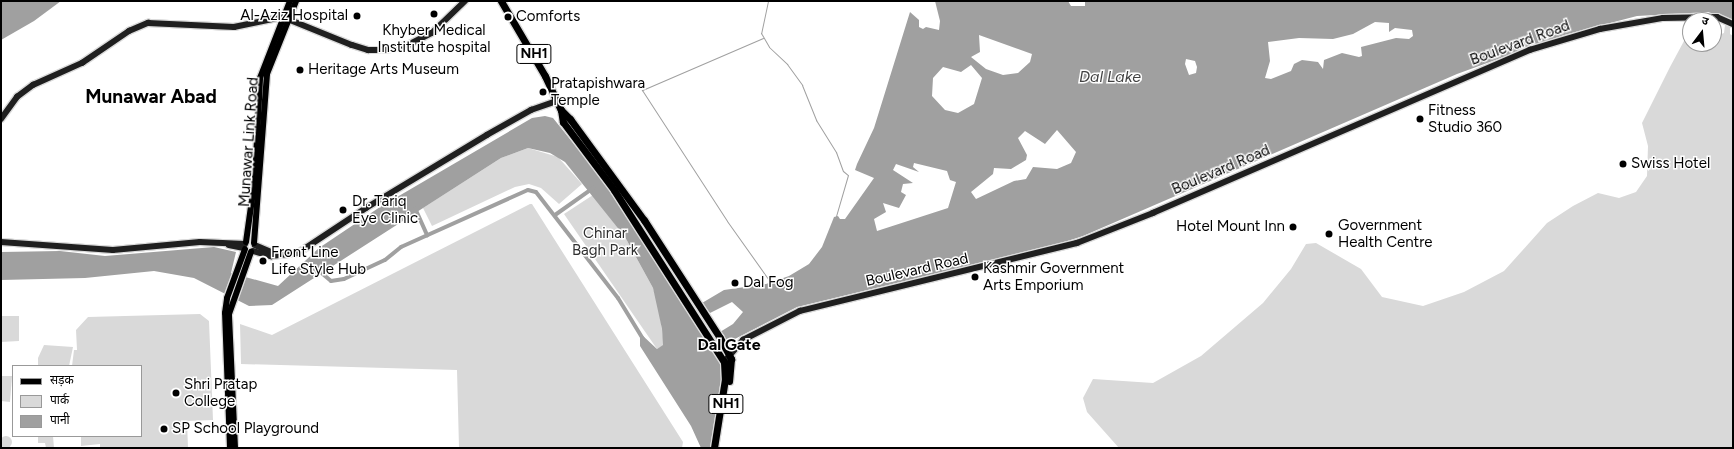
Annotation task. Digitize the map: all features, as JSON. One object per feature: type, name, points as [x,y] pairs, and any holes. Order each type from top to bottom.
[{"type":"highway","name":"NH1","points":[[501,1],[530,47],[561,110],[563,122],[614,190],[720,353],[724,362],[725,379],[714,448]]},
{"type":"highway","name":"NH1","points":[[561,110],[570,119],[621,187],[728,350],[731,370],[718,448]]},
{"type":"highway","points":[[668,272],[675,268]]},
{"type":"main road","name":"Munawar Link Road","points":[[230,299],[242,270],[249,247],[265,83],[290,1]]},
{"type":"main road","name":"Munawar Link Road","points":[[286,18],[296,1]]},
{"type":"main road","points":[[1,119],[17,97],[33,84],[82,63],[141,25],[148,23],[234,27],[286,18],[352,45],[368,50],[386,50],[408,44],[432,34],[465,1]]},
{"type":"main road","name":"Boulevard Road","points":[[724,362],[728,350],[747,338],[800,311],[985,267],[1083,240],[1153,213],[1530,50],[1600,30],[1663,18],[1716,17],[1733,24]]},
{"type":"main road","points":[[1,242],[113,250],[192,242],[221,243],[249,247],[278,255],[298,253],[366,208],[488,135],[531,110],[557,101]]},
{"type":"main road","points":[[230,299],[225,313],[230,448]]},
{"type":"main road","points":[[230,299],[229,318],[235,448]]},
{"type":"green space","points":[[1725,25],[1730,26],[1730,34],[1733,36],[1733,448],[1119,448],[1087,412],[1083,398],[1093,379],[1153,383],[1201,356],[1263,303],[1291,269],[1306,244],[1316,243],[1361,269],[1382,297],[1423,306],[1464,292],[1504,271],[1547,223],[1573,206],[1598,193],[1619,198],[1636,192],[1647,176],[1648,146],[1642,123],[1682,45],[1682,52],[1722,52],[1722,34],[1724,33]]},
{"type":"green space","name":"Chinar Bagh Park","points":[[528,148],[558,157],[582,184],[559,204],[541,188],[529,184],[515,187],[432,226],[423,208],[501,158]]},
{"type":"green space","name":"Chinar Bagh Park","points":[[593,195],[625,237],[653,288],[659,307],[664,345],[657,349],[564,214]]},
{"type":"green space","points":[[532,204],[683,442],[682,448],[459,448],[457,370],[241,364],[240,324],[272,335]]},
{"type":"green space","name":"Shri Pratap College","points":[[200,314],[209,321],[213,420],[187,421],[188,448],[100,448],[100,444],[81,446],[81,437],[142,437],[142,365],[72,365],[74,350],[77,350],[76,330],[88,317]]},
{"type":"green space","points":[[1,316],[19,316],[19,341],[1,342]]},
{"type":"green space","points":[[44,345],[73,347],[69,365],[38,365],[38,358]]},
{"type":"green space","points":[[1,376],[12,376],[10,402],[1,401]]},
{"type":"green space","points":[[4,436],[8,436],[12,442],[8,448],[4,448],[0,444],[0,440]]},
{"type":"green space","points":[[38,437],[53,437],[54,448],[46,448],[45,443],[38,443]]},
{"type":"water","points":[[1,1],[61,1],[34,21],[1,40]]},
{"type":"water","name":"Dal Lake","points":[[935,1],[1068,1],[1071,6],[1085,6],[1085,1],[1733,1],[1733,20],[1722,16],[1722,12],[1682,12],[1682,13],[1637,16],[1564,35],[1457,74],[1083,236],[1058,244],[797,307],[727,343],[716,351],[723,368],[712,448],[701,448],[691,426],[640,346],[640,337],[642,335],[657,349],[663,345],[662,329],[653,288],[625,237],[565,162],[550,153],[528,148],[501,158],[272,305],[249,306],[194,278],[154,271],[85,278],[1,280],[1,252],[60,251],[105,256],[214,247],[236,252],[231,273],[278,286],[319,248],[380,207],[532,118],[545,116],[553,118],[610,189],[684,307],[712,344],[723,338],[720,332],[733,324],[743,312],[732,302],[710,313],[702,303],[724,290],[766,284],[789,276],[809,264],[822,247],[834,217],[838,216],[840,219],[845,219],[874,178],[855,170],[874,128],[910,12],[919,20],[919,27],[923,29],[926,27],[939,30],[940,21]],"holes":[[[1375,22],[1389,23],[1389,32],[1395,28],[1412,30],[1413,36],[1409,39],[1396,38],[1361,47],[1362,56],[1359,57],[1342,53],[1324,60],[1323,69],[1318,62],[1302,60],[1294,64],[1291,71],[1271,79],[1265,78],[1270,61],[1268,42],[1299,38],[1333,39],[1353,34]],[[979,35],[1032,54],[1030,62],[1018,73],[1003,75],[986,69],[971,57],[980,52]],[[1186,59],[1195,61],[1197,67],[1196,73],[1189,75],[1185,64]],[[971,65],[982,78],[974,104],[958,113],[945,110],[932,96],[933,78],[943,67],[961,72]],[[1057,130],[1076,152],[1071,163],[1057,169],[1033,167],[1026,179],[1014,181],[976,199],[971,192],[993,174],[994,168],[1011,169],[1026,160],[1027,155],[1018,138],[1025,131],[1045,144]],[[914,163],[947,171],[950,180],[956,182],[948,208],[877,231],[874,219],[886,212],[883,203],[899,208],[906,195],[901,192],[903,184],[913,183],[893,170],[896,164],[919,172],[913,167]]]},
{"type":"waterway","points":[[768,1],[761,33],[769,47],[787,64],[802,85],[816,120],[836,152],[843,171],[848,175],[836,216]]},
{"type":"waterway","points":[[763,38],[642,90],[727,221],[771,283]]},
{"type":"waterway","points":[[555,215],[593,188]]},
{"type":"waterway","points":[[318,270],[331,281],[344,279],[385,260],[401,247],[528,190],[536,192],[618,298],[643,339]]},
{"type":"waterway","points":[[415,208],[427,235]]},
{"type":"place","name":"Khyber Medical Institute hospital","points":[[434,14]]},
{"type":"place","name":"Al-Aziz Hospital","points":[[357,16]]},
{"type":"place","name":"Comforts","points":[[508,17]]},
{"type":"place","name":"Heritage Arts Museum","points":[[300,70]]},
{"type":"place","name":"Pratapishwara Temple","points":[[543,92]]},
{"type":"place","name":"Fitness Studio 360","points":[[1420,119]]},
{"type":"place","name":"Swiss Hotel","points":[[1623,164]]},
{"type":"place","name":"Dr. Tariq Eye Clinic","points":[[343,210]]},
{"type":"place","name":"Hotel Mount Inn","points":[[1293,227]]},
{"type":"place","name":"Government Health Centre","points":[[1329,234]]},
{"type":"place","name":"Front Line Life Style Hub","points":[[263,261]]},
{"type":"place","name":"Kashmir Government Arts Emporium","points":[[975,277]]},
{"type":"place","name":"Dal Fog","points":[[735,283]]},
{"type":"place","name":"Shri Pratap College","points":[[176,393]]},
{"type":"place","name":"SP School Playground","points":[[164,429]]},
{"type":"district","name":"Munawar Abad","points":[[151,97]]},
{"type":"district","name":"Dal Gate","points":[[729,345]]}]
